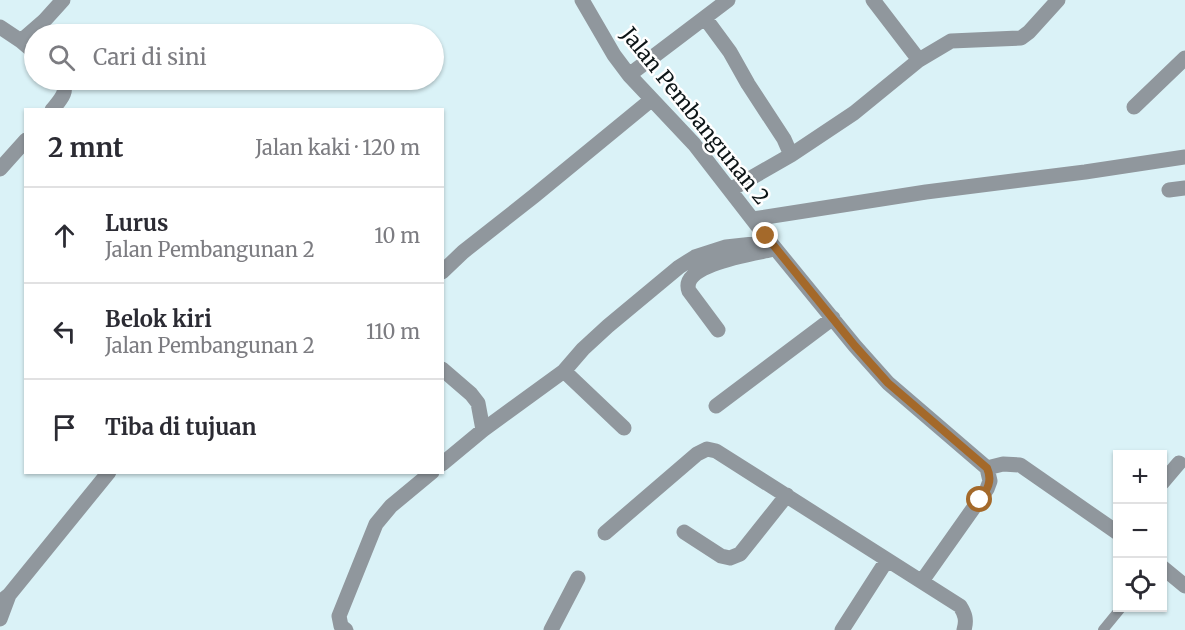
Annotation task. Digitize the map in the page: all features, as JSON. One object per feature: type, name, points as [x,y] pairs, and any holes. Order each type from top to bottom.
[{"type":"street","points":[[41,24],[63,0]]},
{"type":"street","name":"Jalan Pembangunan 2","points":[[582,0],[614,55],[629,75],[694,144],[770,242],[888,383],[987,468]]},
{"type":"street","points":[[629,75],[728,0]]},
{"type":"street","points":[[873,0],[919,60]]},
{"type":"street","points":[[730,190],[791,155],[855,112],[919,60],[951,41],[1021,38],[1058,0]]},
{"type":"street","points":[[705,18],[730,52],[784,139],[791,155]]},
{"type":"street","points":[[0,27],[24,44]]},
{"type":"street","points":[[1134,107],[1185,58]]},
{"type":"street","points":[[54,108],[66,90]]},
{"type":"street","points":[[62,98],[71,108]]},
{"type":"street","points":[[444,270],[463,252],[651,100]]},
{"type":"street","points":[[0,169],[24,142]]},
{"type":"street","points":[[753,219],[926,192],[1185,157]]},
{"type":"street","points":[[1169,190],[1185,188]]},
{"type":"street","points":[[718,330],[690,291],[687,285],[688,280],[699,270],[770,242]]},
{"type":"street","points":[[444,462],[483,428],[564,371],[608,326],[679,267],[695,257],[726,247],[770,242]]},
{"type":"street","points":[[716,406],[833,318]]},
{"type":"street","points":[[444,371],[478,403],[483,428]]},
{"type":"street","points":[[564,371],[624,428]]},
{"type":"street","points":[[605,533],[697,454],[707,449],[716,451],[960,606],[965,613],[964,630]]},
{"type":"street","points":[[1167,477],[1179,463]]},
{"type":"street","points":[[922,581],[987,489],[990,481],[987,468],[1003,464],[1020,465],[1113,530]]},
{"type":"street","points":[[0,619],[4,598],[107,474]]},
{"type":"street","points":[[346,630],[338,621],[339,616],[372,531],[392,506],[430,474]]},
{"type":"street","points":[[684,532],[721,556],[730,558],[740,554],[787,495]]},
{"type":"street","points":[[842,630],[887,560]]},
{"type":"street","points":[[1167,571],[1185,586]]},
{"type":"street","points":[[551,630],[578,578]]},
{"type":"lane","points":[[1103,630],[1118,612]]},
{"type":"route","points":[[766,236],[888,383],[987,468],[990,481],[980,500]]}]
